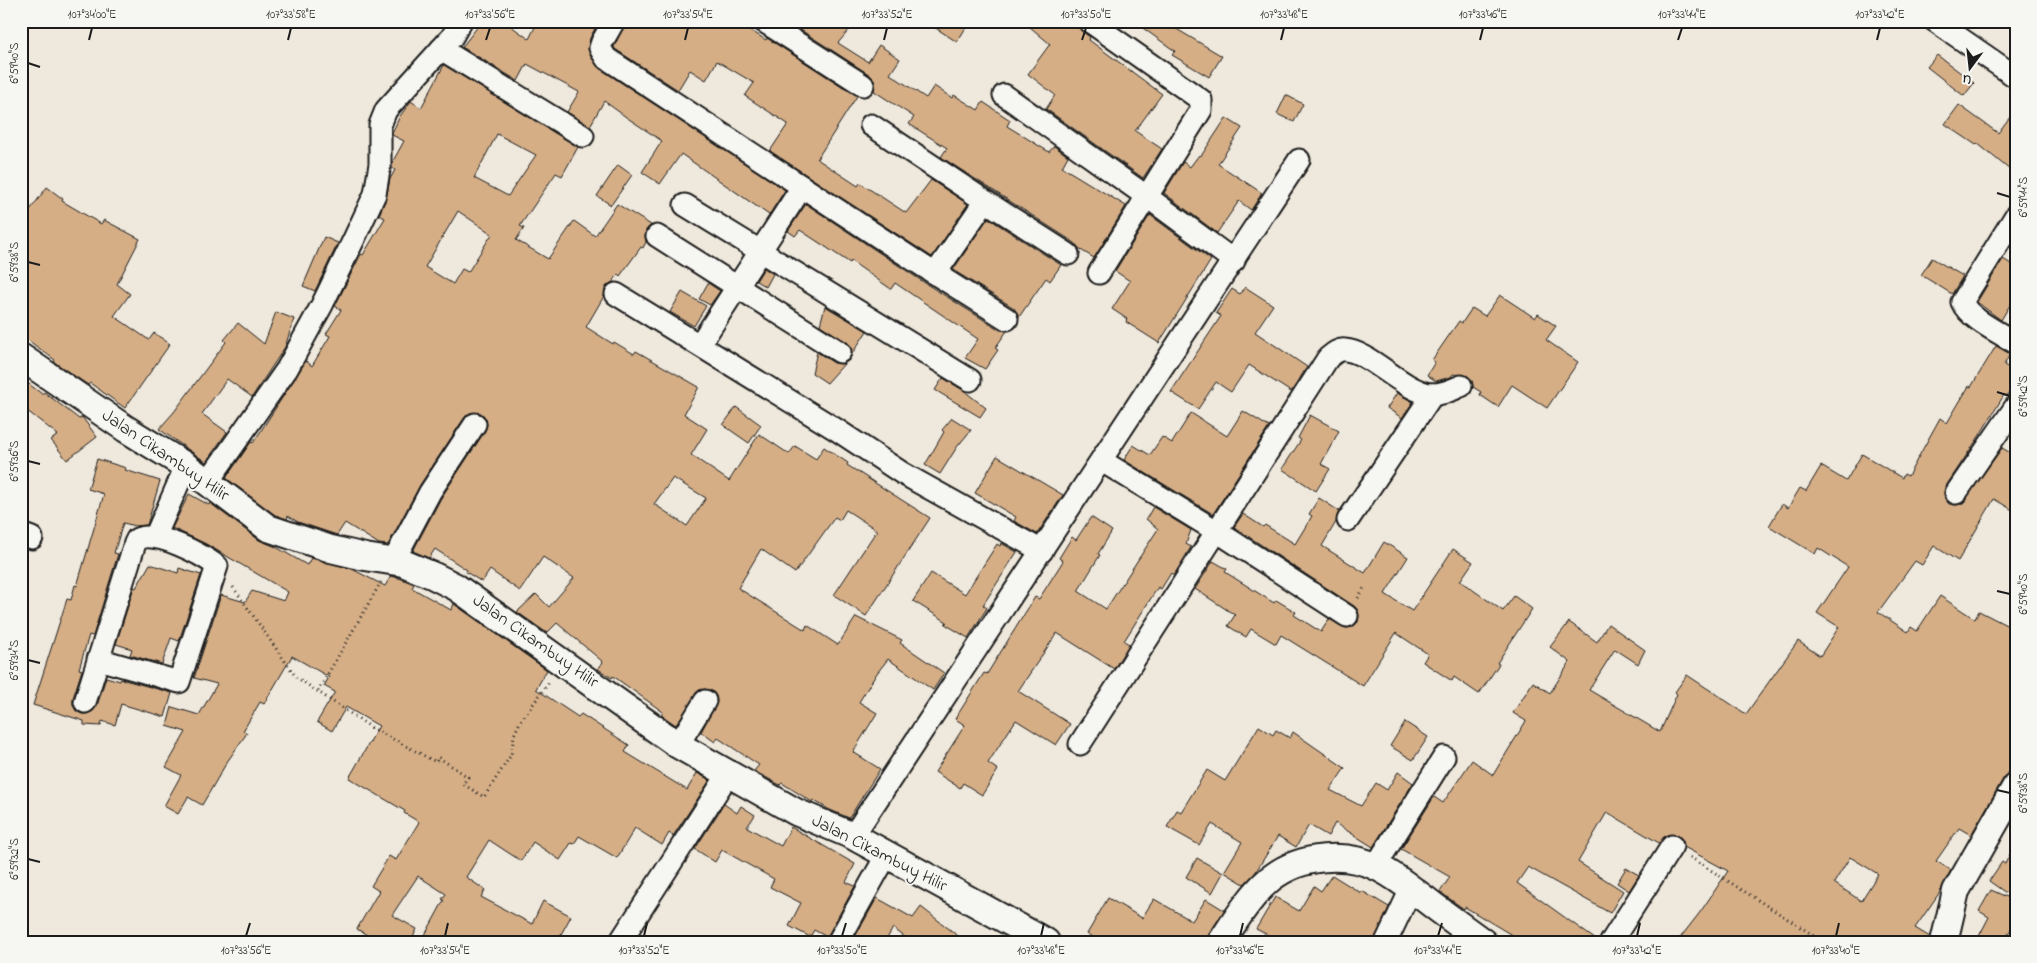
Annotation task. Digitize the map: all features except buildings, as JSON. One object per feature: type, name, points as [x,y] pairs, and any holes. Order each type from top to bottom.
[{"type":"street","points":[[207,483],[277,386],[322,305],[354,239],[375,194],[380,164],[380,125],[386,110],[452,37],[461,21]]},
{"type":"street","points":[[614,21],[600,48],[606,58],[935,274],[1007,319]]},
{"type":"street","points":[[764,21],[863,85]]},
{"type":"street","points":[[1089,21],[1201,100],[1201,110],[1099,272]]},
{"type":"street","points":[[1935,21],[2016,77]]},
{"type":"street","points":[[441,49],[583,136]]},
{"type":"street","points":[[1004,95],[1234,261]]},
{"type":"street","points":[[871,125],[1068,254]]},
{"type":"street","points":[[854,836],[1299,160]]},
{"type":"street","points":[[700,344],[802,187]]},
{"type":"street","points":[[935,274],[985,201]]},
{"type":"street","points":[[685,205],[970,380]]},
{"type":"street","points":[[2016,215],[1962,302],[1965,309],[1972,315],[2016,343]]},
{"type":"street","points":[[657,236],[736,288],[840,352]]},
{"type":"street","points":[[616,294],[695,344],[700,344],[902,473],[1042,551]]},
{"type":"street","points":[[1080,744],[1218,532],[1328,358],[1335,352],[1344,350],[1355,352],[1395,377],[1426,393],[1443,393],[1460,386]]},
{"type":"street","name":"Jalan Cikambuy Hilir","points":[[21,357],[126,429],[186,466],[268,528],[332,549],[403,563],[456,587],[564,662],[678,745],[796,812],[854,836],[886,856],[1046,942]]},
{"type":"street","points":[[1348,520],[1433,394]]},
{"type":"street","points":[[1956,494],[2016,406]]},
{"type":"street","points":[[393,562],[430,492],[475,424]]},
{"type":"street","points":[[1102,461],[1218,532],[1347,616]]},
{"type":"street","points":[[155,537],[186,466]]},
{"type":"street","points":[[86,702],[98,659],[135,543],[142,537],[155,537],[201,554],[222,573],[179,682],[98,659]]},
{"type":"street","points":[[678,745],[705,701]]},
{"type":"street","points":[[1375,867],[1444,757]]},
{"type":"street","points":[[620,942],[728,773]]},
{"type":"street","points":[[1944,942],[1956,891],[2016,786]]},
{"type":"street","points":[[1611,942],[1672,846]]},
{"type":"street","points":[[838,942],[886,856]]},
{"type":"street","points":[[1221,942],[1269,880],[1293,865],[1311,860],[1341,858],[1375,867],[1411,889],[1484,942]]},
{"type":"street","points":[[1386,942],[1411,889]]},
{"type":"path","points":[[318,691],[393,562]]},
{"type":"path","points":[[222,573],[296,677],[372,728],[436,762],[438,757],[468,777],[463,784],[484,797],[511,755],[514,735],[520,722],[564,662]]},
{"type":"path","points":[[1672,846],[1824,942]]}]
